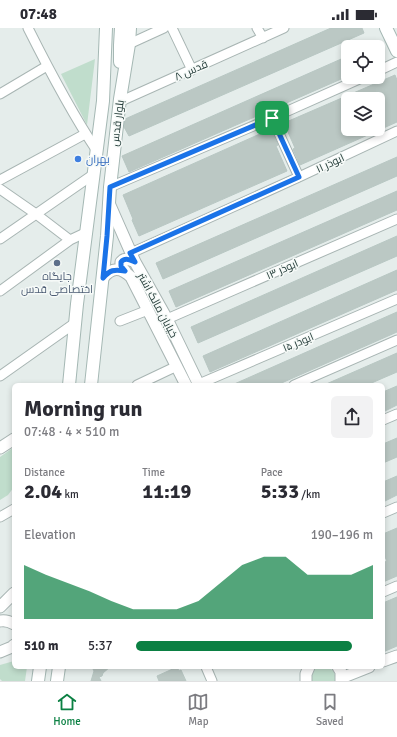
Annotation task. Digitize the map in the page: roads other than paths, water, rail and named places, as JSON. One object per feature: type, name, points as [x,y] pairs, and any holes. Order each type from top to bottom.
[{"type":"main road","name":"بلوار قدس","points":[[69,383],[75,323],[103,101],[106,28]]},
{"type":"main road","points":[[103,101],[114,28]]},
{"type":"main road","points":[[120,101],[121,28]]},
{"type":"main road","name":"بلوار قدس","points":[[91,383],[103,278],[110,187],[130,28]]},
{"type":"main road","points":[[386,28],[397,51]]},
{"type":"main road","points":[[38,681],[40,669]]},
{"type":"main road","points":[[57,681],[60,669]]},
{"type":"street","points":[[28,28],[85,134],[97,151]]},
{"type":"street","points":[[128,44],[164,28]]},
{"type":"street","points":[[172,28],[192,70]]},
{"type":"street","points":[[258,28],[263,38]]},
{"type":"street","name":"قدس ۸","points":[[120,101],[284,28]]},
{"type":"street","points":[[385,68],[397,62]]},
{"type":"street","points":[[0,94],[48,66]]},
{"type":"street","points":[[110,187],[348,84]]},
{"type":"street","points":[[272,118],[299,177]]},
{"type":"street","name":"ابوذر ۱۱","points":[[133,258],[397,131]]},
{"type":"street","points":[[0,180],[85,134]]},
{"type":"street","points":[[0,239],[94,174]]},
{"type":"street","points":[[0,189],[70,240]]},
{"type":"street","name":"خیابان مالک اشتر","points":[[109,203],[133,258],[167,319],[198,383]]},
{"type":"street","name":"ابوذر ۱۳","points":[[167,319],[397,219]]},
{"type":"street","points":[[0,291],[70,240],[87,232]]},
{"type":"street","points":[[125,271],[121,266],[121,262],[123,260],[133,258]]},
{"type":"street","name":"خیابان مالک اشتر","points":[[103,278],[108,272],[116,270],[125,271],[131,277],[185,383]]},
{"type":"street","name":"ابوذر ۱۵","points":[[204,383],[397,299]]},
{"type":"street","points":[[120,321],[148,310]]},
{"type":"street","points":[[0,376],[75,323]]},
{"type":"street","points":[[299,383],[397,340]]},
{"type":"street","points":[[141,383],[177,366]]},
{"type":"street","points":[[385,419],[397,414]]},
{"type":"street","points":[[0,448],[12,440]]},
{"type":"street","points":[[385,512],[397,506]]},
{"type":"street","points":[[0,517],[12,510]]},
{"type":"street","points":[[385,591],[397,586]]},
{"type":"street","points":[[0,607],[12,595]]},
{"type":"street","points":[[0,622],[3,620],[12,623]]},
{"type":"street","points":[[0,652],[12,647]]},
{"type":"street","points":[[385,660],[397,656]]},
{"type":"street","points":[[207,669],[212,681]]},
{"type":"street","points":[[306,681],[308,669]]},
{"type":"street","points":[[340,675],[362,669]]},
{"type":"place","name":"بهران","points":[[78,159]]},
{"type":"place","name":"جایگاه اختصاصی قدس","points":[[57,263]]}]
